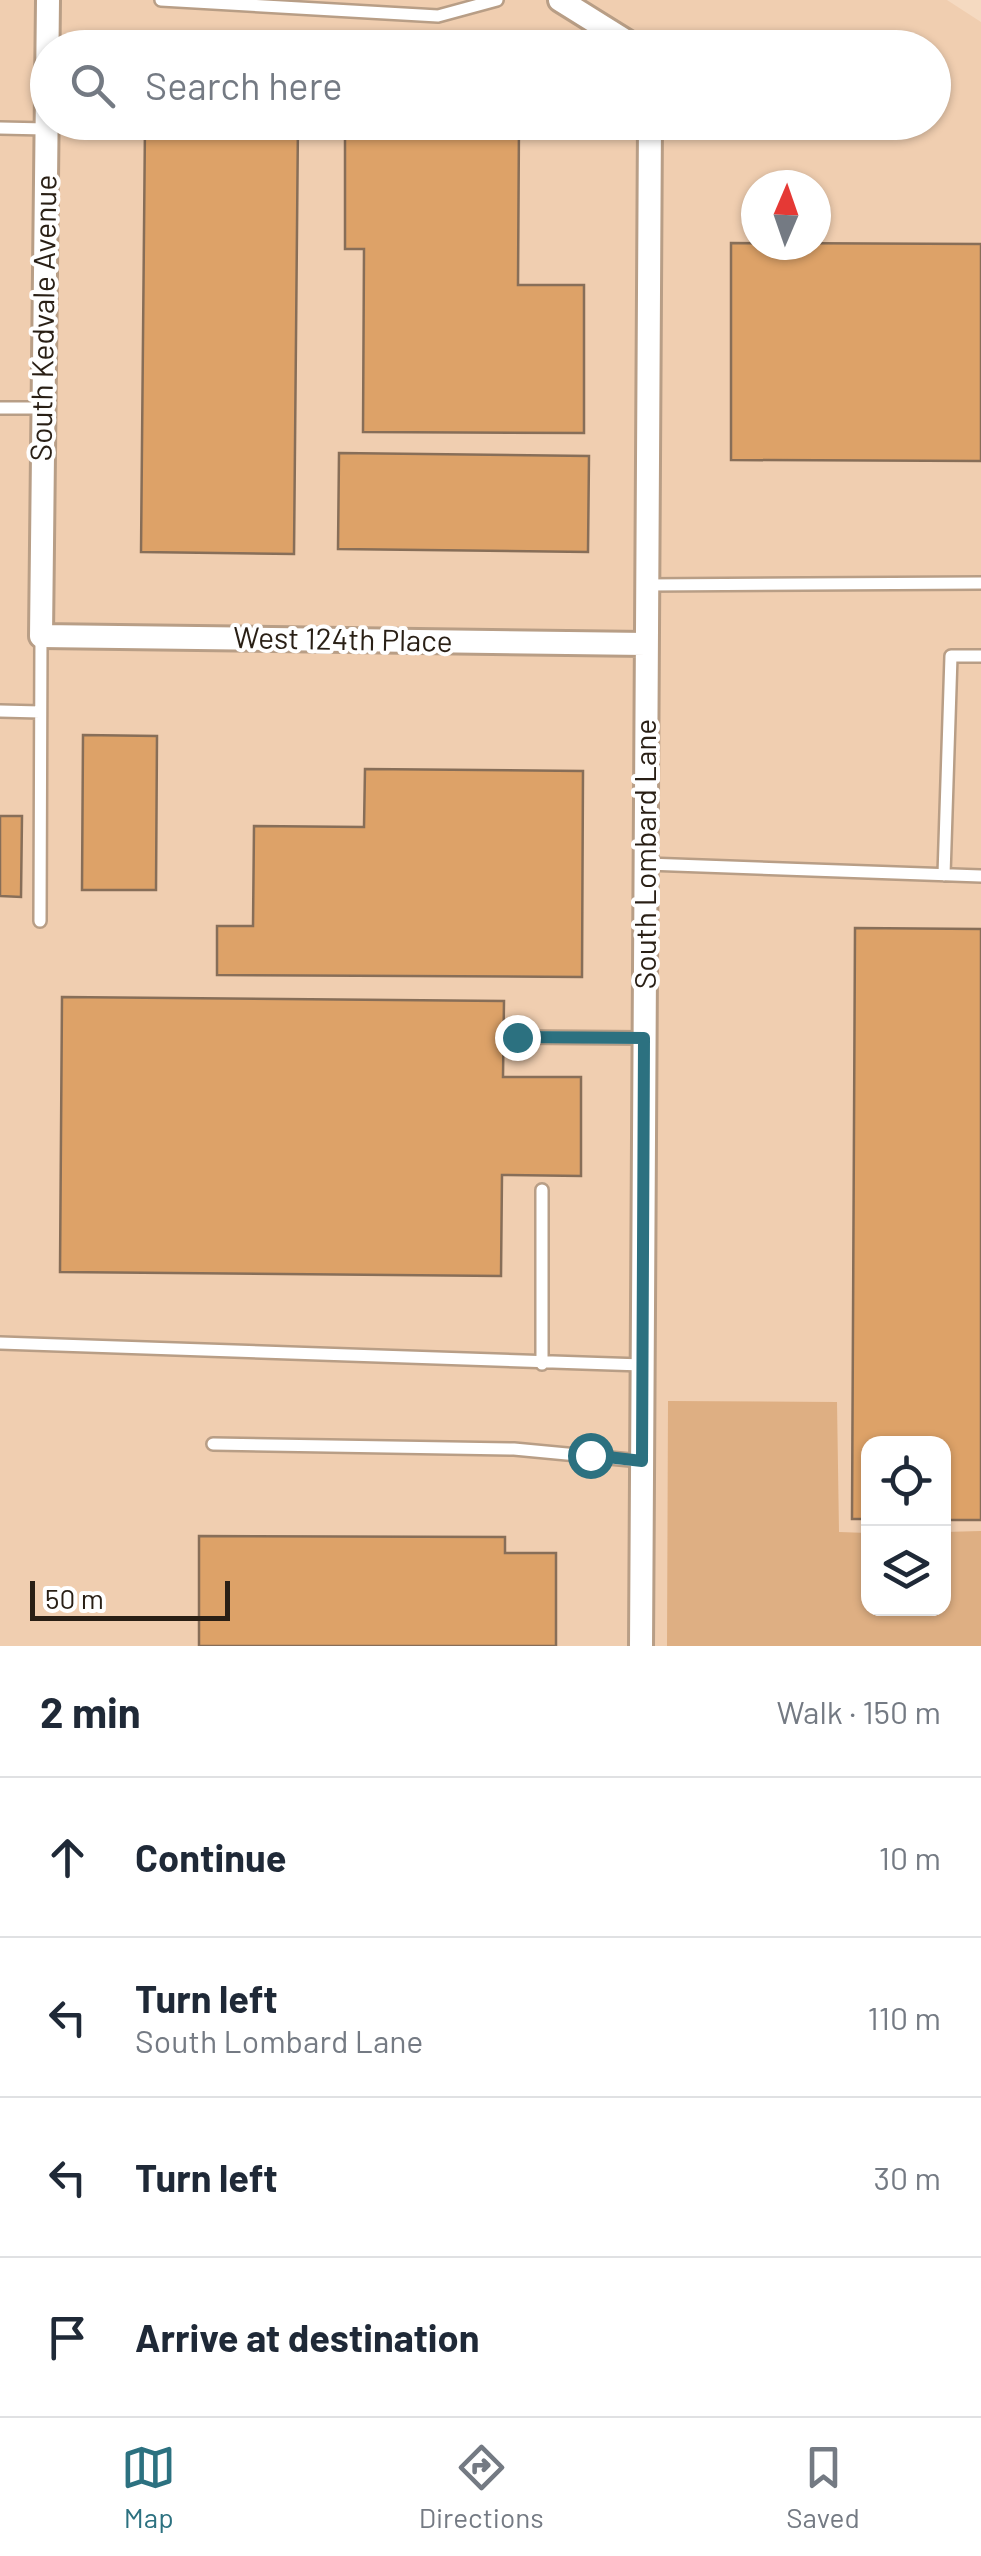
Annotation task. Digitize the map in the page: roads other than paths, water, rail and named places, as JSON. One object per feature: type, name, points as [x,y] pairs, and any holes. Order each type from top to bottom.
[{"type":"street","name":"South Kedvale Avenue","points":[[48,0],[48,30]]},
{"type":"street","points":[[560,0],[608,30]]},
{"type":"street","name":"South Kedvale Avenue","points":[[41,636],[46,140]]},
{"type":"street","name":"South Lombard Lane","points":[[641,1646],[650,140]]},
{"type":"street","name":"West 124th Place","points":[[41,636],[646,644]]},
{"type":"lane","points":[[160,0],[438,16],[497,0]]},
{"type":"lane","points":[[0,128],[30,129]]},
{"type":"lane","points":[[0,408],[43,408]]},
{"type":"lane","points":[[646,585],[981,583]]},
{"type":"lane","points":[[40,920],[41,636]]},
{"type":"lane","points":[[944,874],[951,656],[981,656]]},
{"type":"lane","points":[[0,711],[40,712]]},
{"type":"lane","points":[[647,864],[981,876]]},
{"type":"lane","points":[[517,1037],[644,1038]]},
{"type":"lane","points":[[542,1190],[542,1364]]},
{"type":"lane","points":[[0,1343],[642,1365]]},
{"type":"lane","points":[[213,1444],[514,1449],[642,1461]]}]
